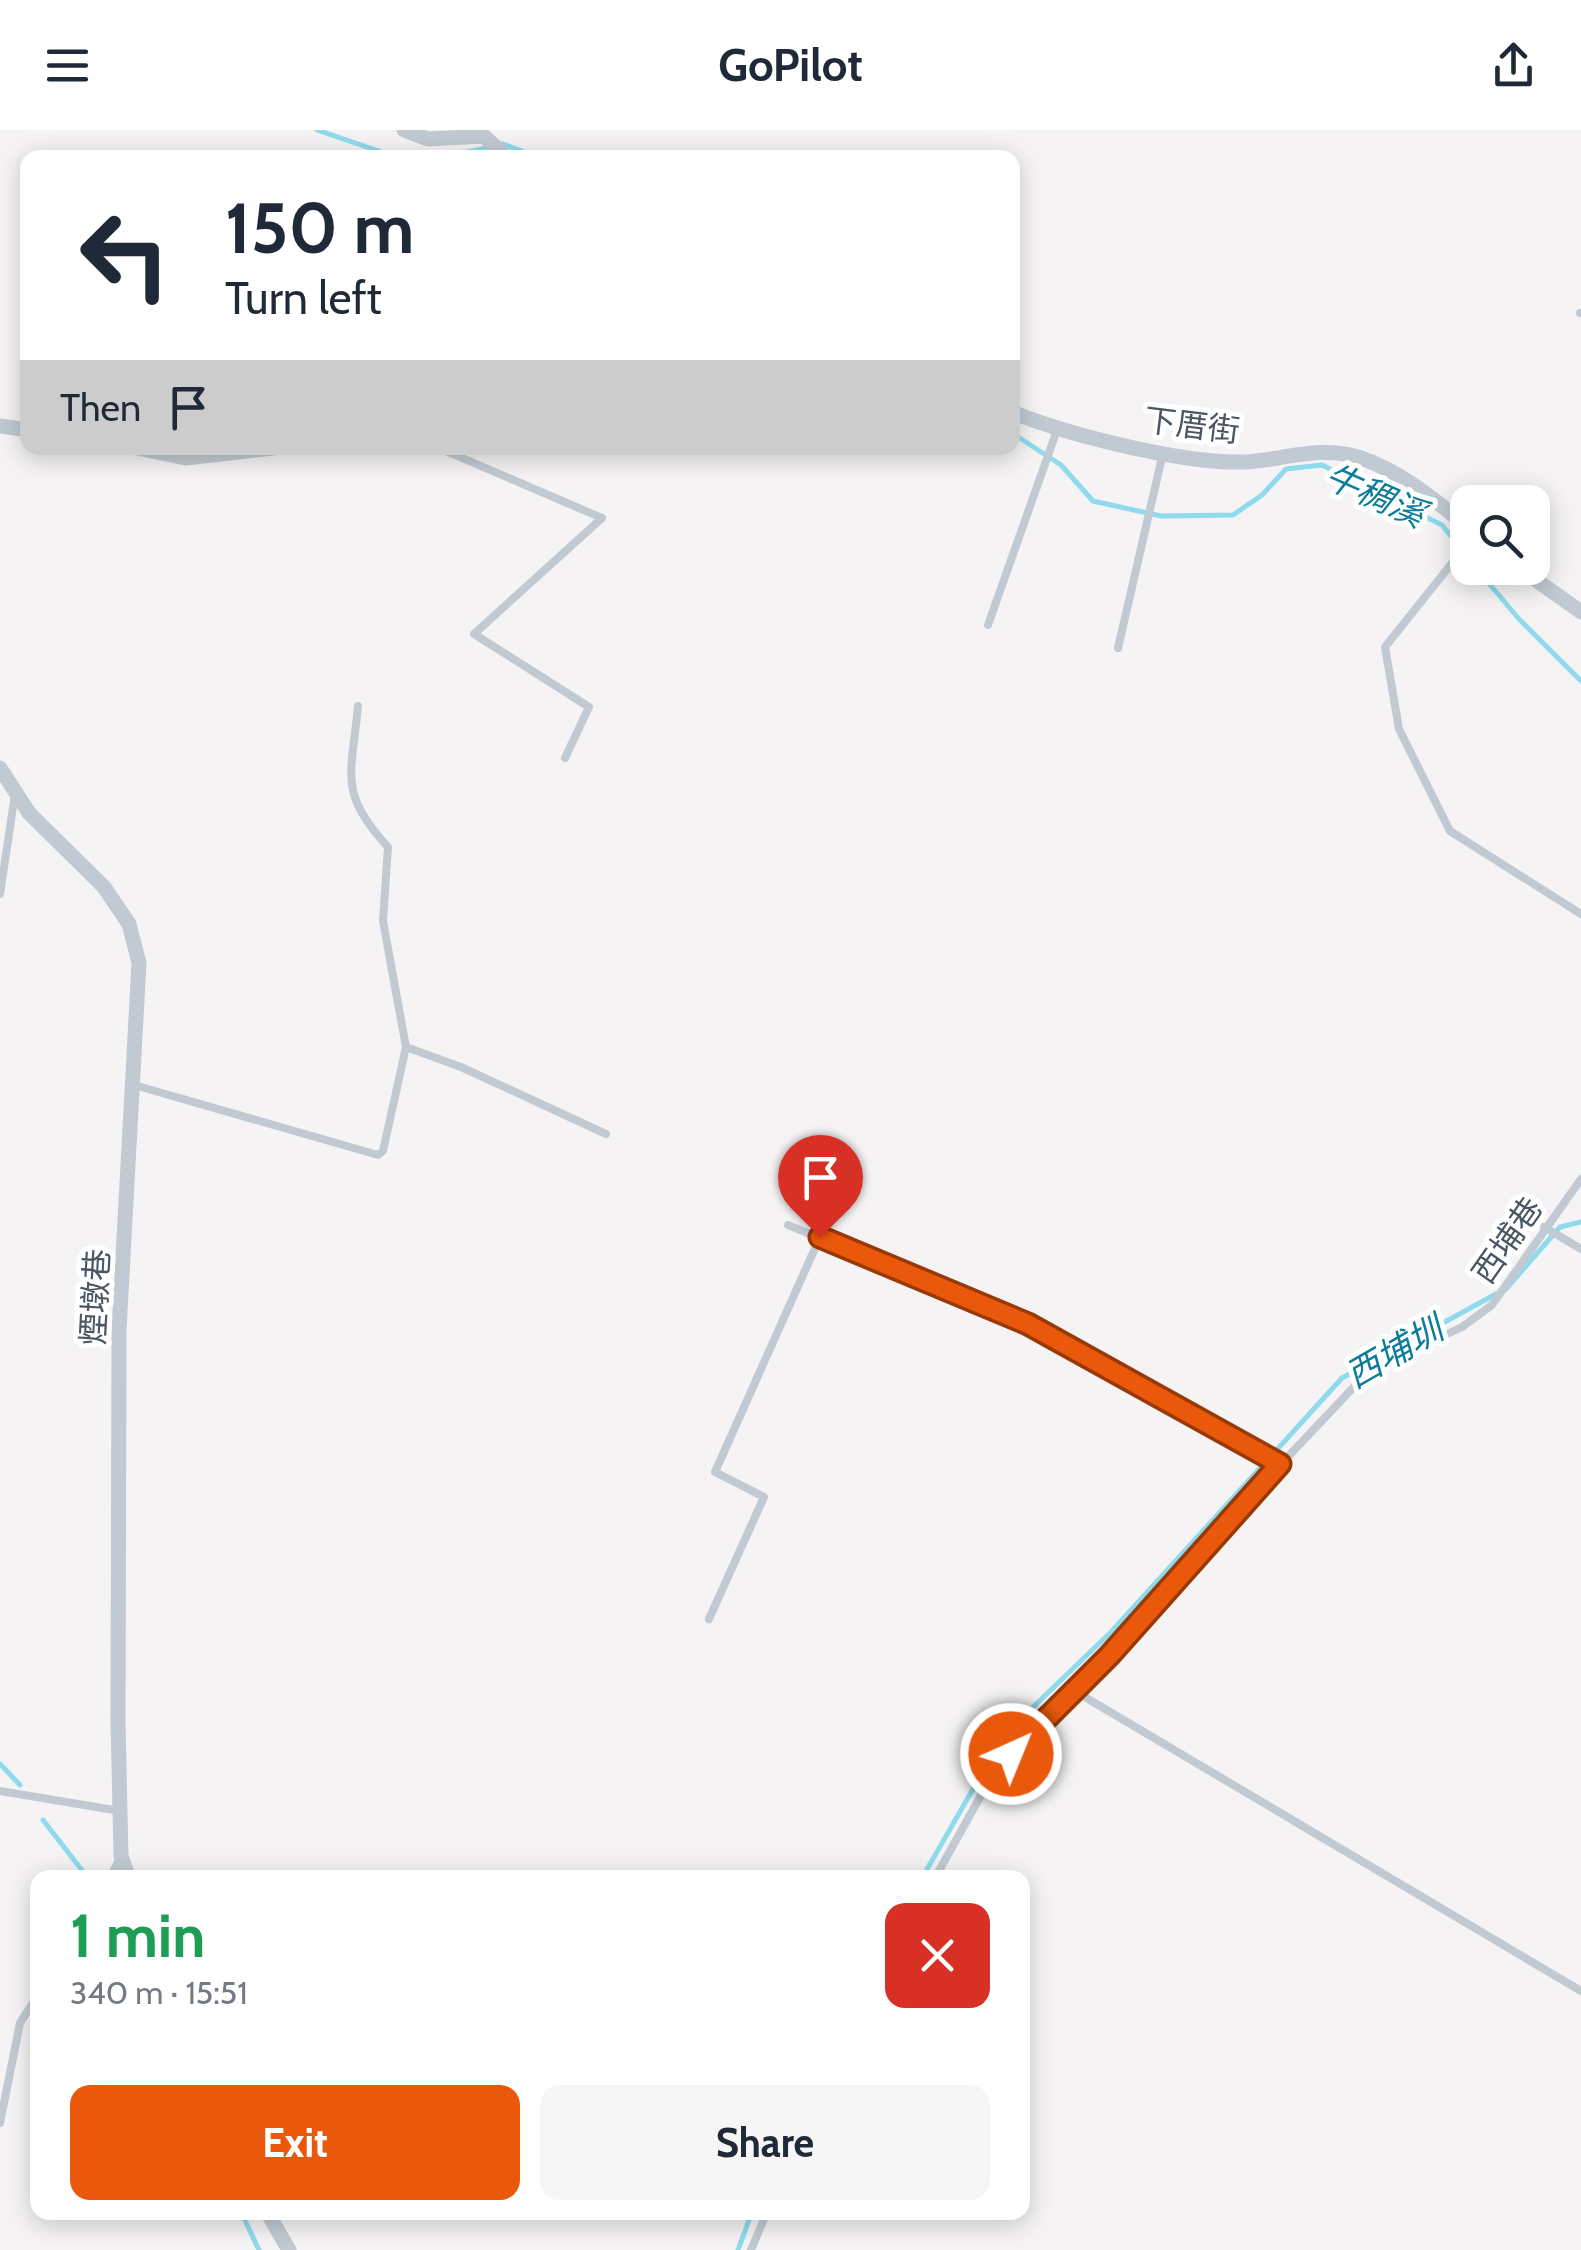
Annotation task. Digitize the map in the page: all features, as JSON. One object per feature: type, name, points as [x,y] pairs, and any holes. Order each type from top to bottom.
[{"type":"street","points":[[404,130],[428,139],[483,133]]},
{"type":"street","name":"下厝街","points":[[1020,415],[1057,430],[1163,452],[1244,462],[1318,451],[1358,457],[1402,478],[1450,514]]},
{"type":"street","points":[[1543,585],[1581,612]]},
{"type":"street","name":"煙墩巷","points":[[0,768],[28,813],[104,887],[129,924],[139,963],[120,1330],[120,1811],[121,1856],[126,1870]]},
{"type":"street","points":[[271,2220],[288,2250]]},
{"type":"lane","points":[[988,624],[1057,430]]},
{"type":"lane","points":[[1118,648],[1163,452]]},
{"type":"lane","points":[[456,455],[602,518],[474,634],[589,707],[565,758]]},
{"type":"lane","points":[[1450,560],[1386,647],[1399,730],[1450,830],[1581,914]]},
{"type":"lane","points":[[134,1085],[378,1155],[406,1048],[382,921],[388,847],[360,817],[350,787],[358,706]]},
{"type":"lane","points":[[0,894],[15,794]]},
{"type":"lane","points":[[406,1048],[461,1066],[606,1134]]},
{"type":"lane","name":"西埔巷","points":[[939,1870],[980,1797],[1011,1754],[1109,1656],[1280,1464],[1369,1372],[1462,1327],[1492,1305],[1544,1226],[1581,1179]]},
{"type":"lane","points":[[788,1225],[1028,1324],[1280,1464]]},
{"type":"lane","points":[[1544,1226],[1581,1249]]},
{"type":"lane","points":[[709,1620],[764,1497],[715,1472],[820,1237]]},
{"type":"lane","points":[[1073,1690],[1581,1992]]},
{"type":"lane","points":[[0,1791],[120,1811]]},
{"type":"lane","points":[[114,1870],[121,1856]]},
{"type":"lane","points":[[0,2123],[20,2023],[30,2007]]},
{"type":"lane","points":[[751,2250],[764,2220]]},
{"type":"waterway","name":"牛稠溪","points":[[317,130],[376,150]]},
{"type":"waterway","name":"牛稠溪","points":[[476,150],[503,144],[519,150]]},
{"type":"waterway","name":"牛稠溪","points":[[1020,438],[1061,465],[1093,501],[1161,516],[1233,515],[1262,495],[1286,469],[1322,465],[1442,525],[1450,535]]},
{"type":"waterway","name":"牛稠溪","points":[[1490,585],[1581,681]]},
{"type":"waterway","name":"西埔圳","points":[[1506,1289],[1560,1227],[1581,1222]]},
{"type":"waterway","name":"西埔圳","points":[[927,1870],[1004,1735],[1111,1632],[1342,1378],[1496,1294]]},
{"type":"waterway","name":"西埔圳","points":[[0,1764],[20,1785]]},
{"type":"waterway","name":"西埔圳","points":[[43,1820],[82,1870]]},
{"type":"waterway","name":"西埔圳","points":[[245,2220],[259,2250]]},
{"type":"waterway","name":"西埔圳","points":[[738,2250],[749,2220]]},
{"type":"route","points":[[820,1237],[1028,1324],[1280,1464],[1192,1558],[1109,1656],[1011,1754]]}]
